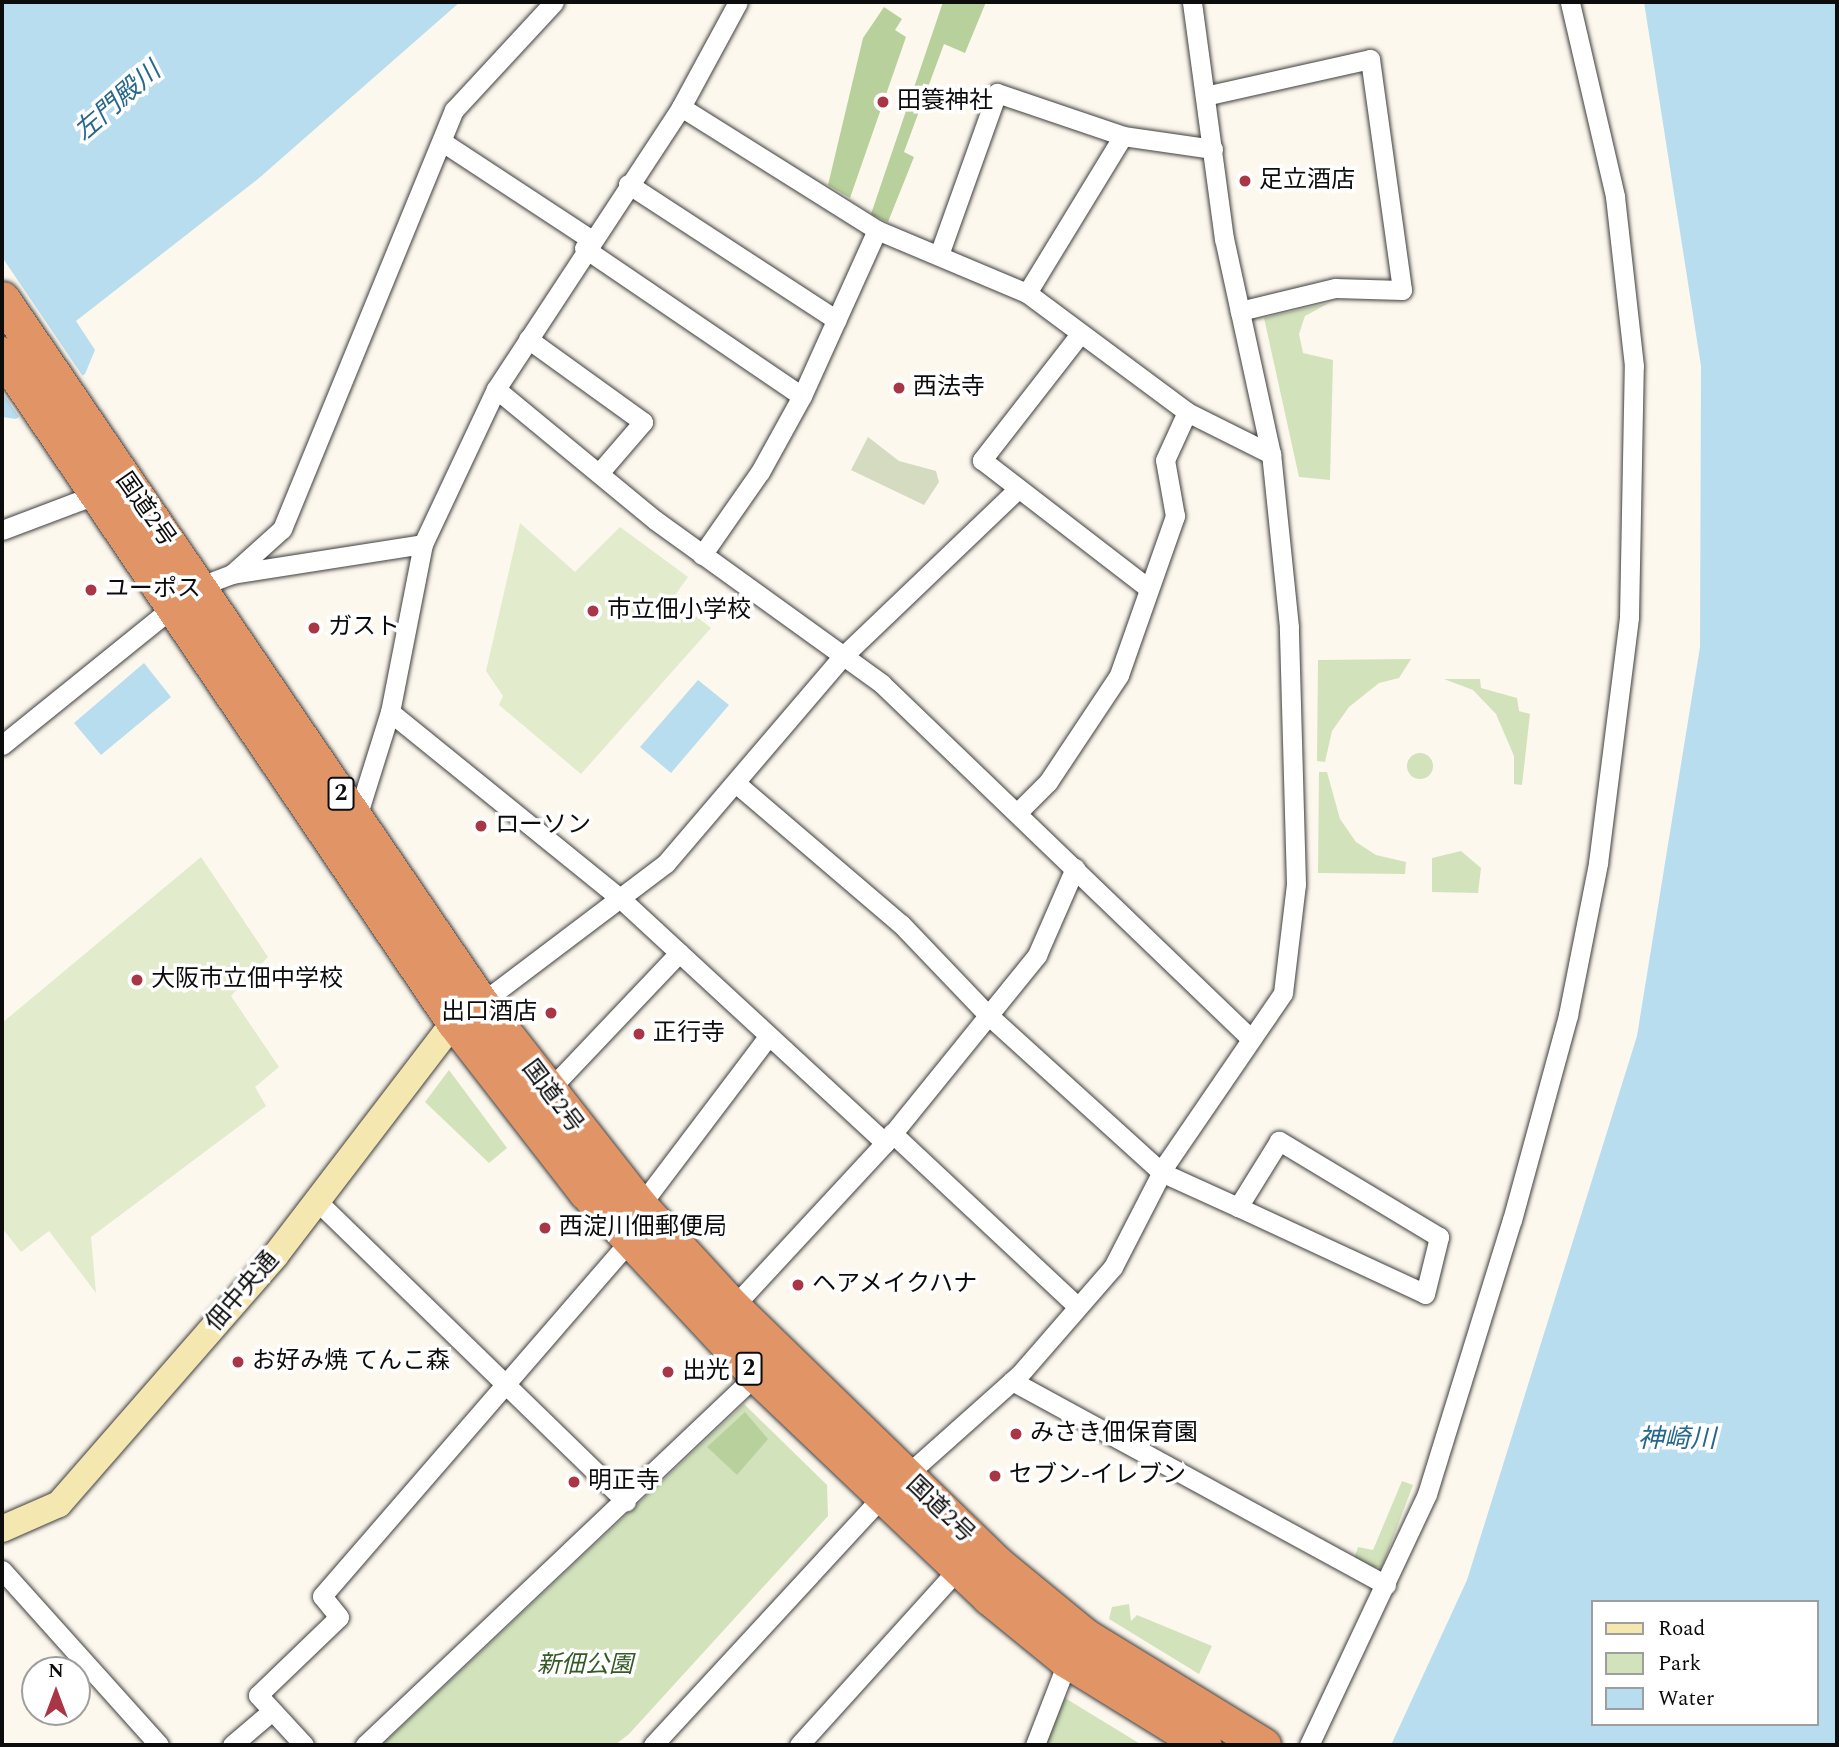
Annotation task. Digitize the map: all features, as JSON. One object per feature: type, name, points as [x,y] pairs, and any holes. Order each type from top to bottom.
[{"type":"highway","name":"国道2号","points":[[2,299],[77,437],[467,1013],[629,1242],[756,1375],[894,1487],[996,1563],[1085,1654],[1263,1745]]},
{"type":"highway","name":"国道2号","points":[[2,354],[77,437]]},
{"type":"highway","name":"国道2号","points":[[187,596],[357,817],[467,1013],[547,1092],[640,1206],[894,1487],[958,1569],[1085,1654],[1204,1745]]},
{"type":"street","points":[[2,746],[187,596],[232,574],[282,529],[444,143],[453,110],[554,2]]},
{"type":"street","points":[[357,817],[390,712],[423,544],[496,389],[587,243],[681,107],[738,2]]},
{"type":"street","points":[[653,1745],[894,1487],[1012,1381],[1113,1267],[1161,1172],[1283,993],[1296,884],[1289,627],[1271,454],[1240,311],[1192,2]]},
{"type":"street","points":[[1309,1745],[1427,1494],[1568,1015],[1598,863],[1629,617],[1634,366],[1615,195],[1570,2]]},
{"type":"street","points":[[1206,96],[1370,59],[1402,290],[1335,288],[1240,311]]},
{"type":"street","points":[[940,252],[997,93],[1124,136],[1213,149]]},
{"type":"street","points":[[681,107],[877,230],[940,252],[1027,292],[1187,412],[1271,454]]},
{"type":"street","points":[[1027,292],[1124,136]]},
{"type":"street","points":[[444,143],[802,396]]},
{"type":"street","points":[[628,184],[837,320]]},
{"type":"street","points":[[702,555],[760,472],[802,396],[877,230]]},
{"type":"street","points":[[1080,334],[982,460],[1147,587]]},
{"type":"street","points":[[528,339],[643,422],[598,473]]},
{"type":"street","points":[[496,389],[702,555],[841,658],[882,684],[1018,811],[1251,1038]]},
{"type":"street","points":[[1018,811],[1048,782],[1119,675],[1147,587],[1175,516],[1165,460],[1187,412]]},
{"type":"street","points":[[2,530],[111,488]]},
{"type":"street","points":[[467,1013],[666,863],[738,785],[841,658],[1018,489]]},
{"type":"street","points":[[232,574],[423,544]]},
{"type":"street","points":[[390,712],[621,899],[768,1037],[888,1138],[1076,1306]]},
{"type":"street","points":[[738,785],[901,924],[987,1014],[1161,1172],[1425,1294],[1439,1237],[1279,1141],[1238,1207]]},
{"type":"street","points":[[733,1307],[888,1138],[1048,937],[1075,868]]},
{"type":"street","points":[[547,1092],[679,953]]},
{"type":"street","name":"佃中央通","points":[[2,1529],[59,1504],[317,1201],[467,1013]]},
{"type":"street","points":[[640,1206],[768,1037]]},
{"type":"street","points":[[317,1201],[626,1501]]},
{"type":"street","points":[[304,1745],[258,1695],[339,1617],[322,1596],[629,1242]]},
{"type":"street","points":[[365,1745],[626,1501],[756,1375]]},
{"type":"street","points":[[1012,1381],[1386,1585]]},
{"type":"street","points":[[807,1743],[958,1569]]},
{"type":"street","points":[[2,1570],[159,1745]]},
{"type":"street","points":[[1035,1745],[1085,1654]]},
{"type":"street","points":[[232,1745],[272,1712]]},
{"type":"green space","points":[[943,2],[986,2],[965,53],[944,44],[904,152],[914,157],[888,222],[871,214]]},
{"type":"green space","points":[[884,7],[902,19],[895,30],[906,37],[850,198],[828,185],[863,38]]},
{"type":"green space","points":[[1329,303],[1305,316],[1299,334],[1303,353],[1333,360],[1330,480],[1299,477],[1264,318]]},
{"type":"green space","points":[[868,437],[899,461],[936,471],[939,482],[924,505],[851,470]]},
{"type":"green space","points":[[520,523],[575,572],[620,527],[688,577],[673,598],[711,628],[581,774],[499,705],[503,696],[486,671]]},
{"type":"green space","points":[[1411,659],[1399,678],[1379,683],[1349,707],[1332,731],[1325,762],[1317,761],[1318,660]]},
{"type":"green space","points":[[1444,679],[1480,679],[1481,688],[1517,698],[1519,711],[1530,714],[1522,785],[1514,784],[1514,756],[1496,714],[1473,690]]},
{"type":"green space","points":[[1420,753],[1429,757],[1433,766],[1429,775],[1420,779],[1411,775],[1407,766],[1411,757]]},
{"type":"green space","points":[[1319,772],[1327,772],[1340,819],[1356,842],[1376,855],[1406,862],[1405,874],[1318,873]]},
{"type":"green space","points":[[1461,851],[1481,868],[1478,893],[1432,892],[1432,858]]},
{"type":"green space","points":[[201,857],[268,957],[231,996],[279,1067],[255,1087],[266,1106],[91,1237],[96,1293],[49,1231],[21,1252],[2,1228],[2,1023]]},
{"type":"green space","points":[[449,1070],[507,1148],[489,1163],[425,1102]]},
{"type":"green space","name":"新佃公園","points":[[744,1404],[827,1485],[828,1516],[629,1734],[615,1745],[382,1745]]},
{"type":"green space","points":[[745,1412],[768,1439],[737,1475],[707,1447]]},
{"type":"green space","points":[[1402,1481],[1413,1485],[1382,1567],[1368,1568],[1354,1559],[1358,1547],[1373,1550]]},
{"type":"green space","points":[[1129,1604],[1131,1621],[1137,1615],[1212,1646],[1199,1674],[1109,1619],[1112,1607]]},
{"type":"green space","points":[[1065,1698],[1142,1745],[1045,1745]]},
{"type":"water","name":"左門殿川","points":[[2,2],[460,2],[258,179],[76,321],[95,350],[85,374],[16,419],[2,417]]},
{"type":"water","name":"神崎川","points":[[1644,2],[1837,2],[1837,1745],[1391,1745],[1467,1580],[1637,1036],[1700,647],[1701,366]]},
{"type":"water","points":[[144,663],[171,697],[101,755],[74,723]]},
{"type":"water","points":[[698,680],[729,705],[671,773],[640,747]]},
{"type":"pier","points":[[2,257],[84,378],[21,420],[2,392]]},
{"type":"place","name":"田簑神社","points":[[883,102]]},
{"type":"place","name":"足立酒店","points":[[1245,181]]},
{"type":"place","name":"西法寺","points":[[899,388]]},
{"type":"place","name":"ユーポス","points":[[91,590]]},
{"type":"place","name":"市立佃小学校","points":[[593,611]]},
{"type":"place","name":"ガスト","points":[[314,628]]},
{"type":"place","name":"ローソン","points":[[481,826]]},
{"type":"place","name":"大阪市立佃中学校","points":[[137,980]]},
{"type":"place","name":"出口酒店","points":[[551,1013]]},
{"type":"place","name":"正行寺","points":[[639,1034]]},
{"type":"place","name":"西淀川佃郵便局","points":[[545,1228]]},
{"type":"place","name":"ヘアメイクハナ","points":[[798,1285]]},
{"type":"place","name":"お好み焼 てんこ森","points":[[238,1362]]},
{"type":"place","name":"出光","points":[[668,1372]]},
{"type":"place","name":"みさき佃保育園","points":[[1016,1434]]},
{"type":"place","name":"セブン-イレブン","points":[[995,1476]]},
{"type":"place","name":"明正寺","points":[[574,1482]]}]
